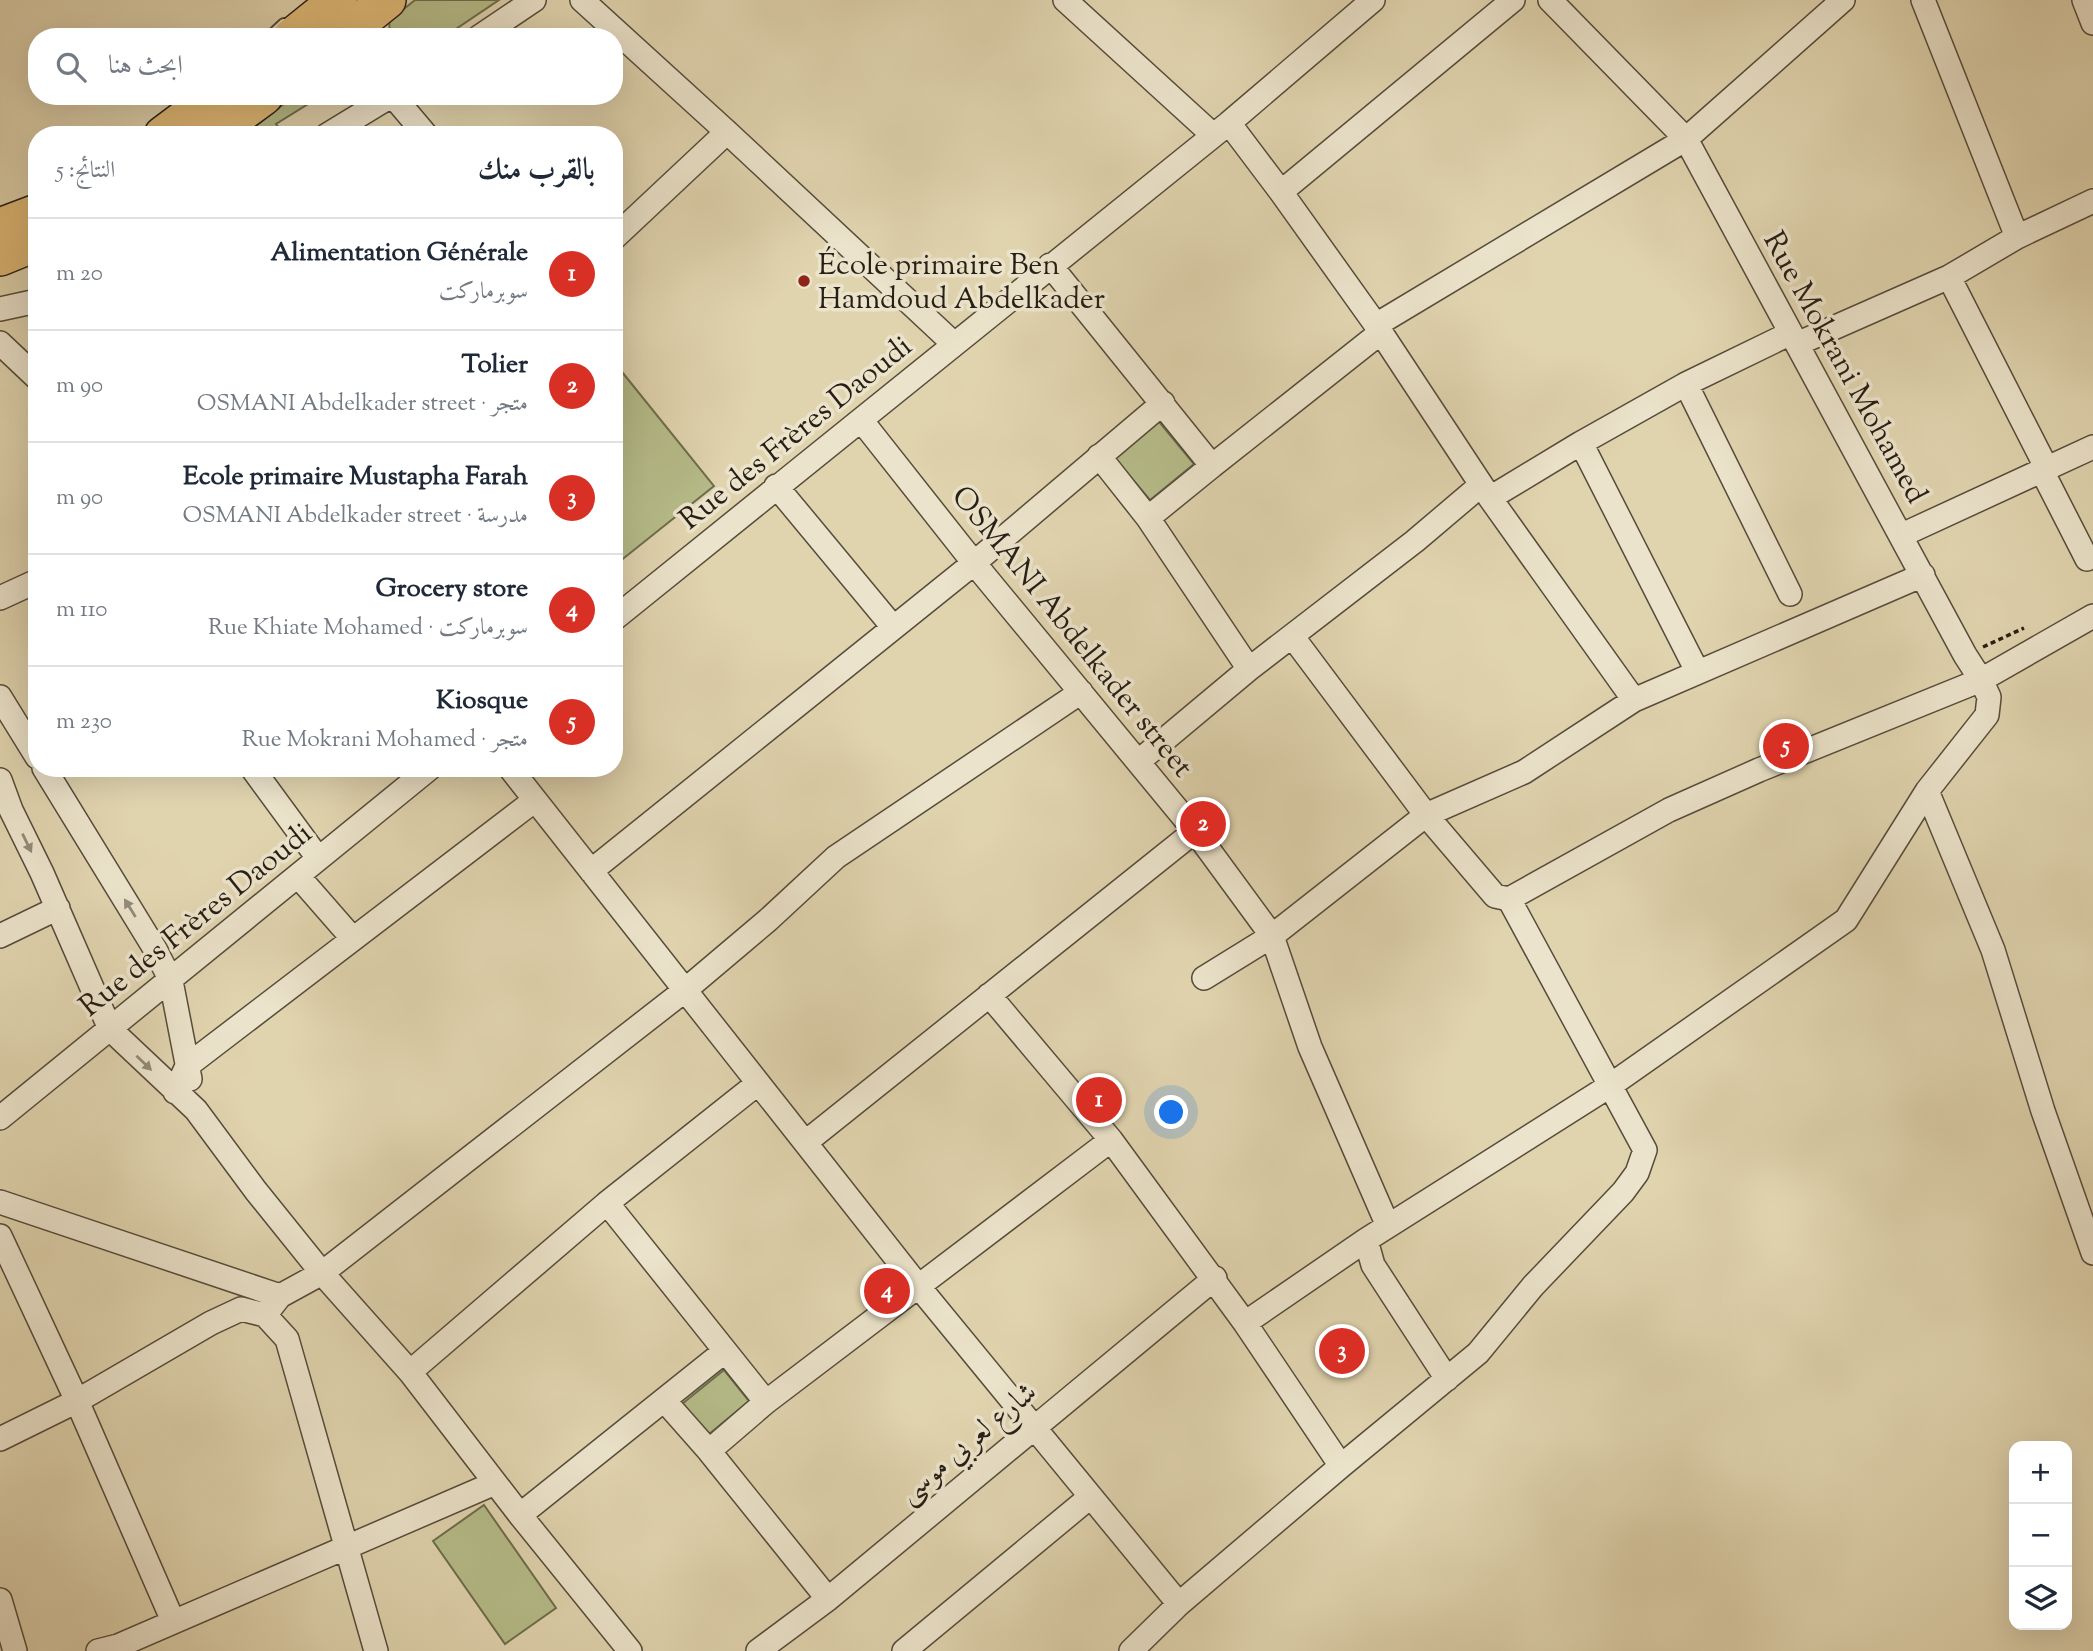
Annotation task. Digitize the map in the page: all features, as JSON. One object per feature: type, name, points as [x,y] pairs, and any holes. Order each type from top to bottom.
[{"type":"highway","points":[[317,28],[338,0]]},
{"type":"highway","points":[[325,28],[380,9]]},
{"type":"highway","points":[[175,126],[203,105]]},
{"type":"highway","points":[[223,126],[252,105]]},
{"type":"highway","points":[[0,227],[28,216]]},
{"type":"highway","points":[[0,257],[28,246]]},
{"type":"street","points":[[492,28],[534,0]]},
{"type":"street","points":[[582,0],[613,28]]},
{"type":"street","points":[[1065,0],[1221,129],[1281,192],[1378,329],[1486,492],[1634,700]]},
{"type":"street","name":"Rue des Frères Daoudi","points":[[623,612],[1221,129],[1373,0]]},
{"type":"street","points":[[1281,192],[1513,0]]},
{"type":"street","name":"Rue Mokrani Mohamed","points":[[1245,1323],[1366,1240],[1611,1085],[1846,920],[1927,791],[1987,715],[1989,697],[1982,680],[1965,655],[1686,139],[1550,0]]},
{"type":"street","points":[[1148,518],[1378,329],[1686,139],[1843,0]]},
{"type":"street","points":[[1923,0],[2017,237]]},
{"type":"street","points":[[2084,0],[2093,23]]},
{"type":"street","points":[[623,37],[954,344]]},
{"type":"street","points":[[342,126],[377,105]]},
{"type":"street","points":[[400,105],[418,126]]},
{"type":"street","points":[[623,230],[727,132]]},
{"type":"street","points":[[1139,761],[1249,669],[1415,541],[1486,492],[1686,384],[1949,277],[2017,237],[2093,201]]},
{"type":"street","points":[[1050,265],[1212,466]]},
{"type":"street","points":[[1949,277],[2081,543]]},
{"type":"street","points":[[0,309],[28,303]]},
{"type":"street","points":[[0,342],[28,369]]},
{"type":"street","points":[[1686,384],[1790,594]]},
{"type":"street","points":[[591,871],[974,563],[1163,404]]},
{"type":"street","name":"OSMANI Abdelkader street","points":[[861,420],[974,563],[1195,831],[1272,936],[1310,1047],[1388,1226]]},
{"type":"street","points":[[1581,443],[1698,671]]},
{"type":"street","points":[[1902,535],[2093,447]]},
{"type":"street","points":[[1099,456],[1148,518],[1249,669]]},
{"type":"street","points":[[776,486],[893,627]]},
{"type":"street","points":[[1204,978],[1272,936],[1426,815],[1524,772],[1634,700],[1923,575]]},
{"type":"street","points":[[0,598],[28,585]]},
{"type":"street","points":[[1292,636],[1426,815],[1495,896],[1509,899],[1669,810],[1759,770],[1982,680],[2093,616]]},
{"type":"street","points":[[265,1315],[280,1296],[322,1273],[684,990],[768,920],[836,857],[1081,692]]},
{"type":"street","points":[[0,697],[28,742]]},
{"type":"street","points":[[50,777],[155,948],[171,981],[196,1110]]},
{"type":"street","points":[[260,777],[318,858]]},
{"type":"street","name":"Rue des Frères Daoudi","points":[[0,1118],[419,777]]},
{"type":"street","points":[[517,777],[919,1287],[1179,1604]]},
{"type":"street","points":[[0,780],[110,1030],[196,1110],[256,1191],[322,1273],[410,1372],[520,1515],[631,1651]]},
{"type":"street","points":[[1927,791],[1993,950],[2043,1111],[2093,1253]]},
{"type":"street","points":[[176,1092],[187,1066],[535,800]]},
{"type":"street","points":[[806,1142],[1195,831]]},
{"type":"street","points":[[298,876],[353,939]]},
{"type":"street","points":[[1131,1651],[1179,1604],[1478,1353],[1533,1286],[1623,1192],[1637,1173],[1645,1150],[1509,899]]},
{"type":"street","points":[[0,936],[58,908]]},
{"type":"street","points":[[989,995],[1111,1140],[1214,1278],[1341,1466]]},
{"type":"street","points":[[410,1372],[607,1203],[757,1084]]},
{"type":"street","points":[[709,1451],[766,1402],[1111,1140]]},
{"type":"street","points":[[0,1202],[280,1296]]},
{"type":"street","points":[[607,1203],[766,1402]]},
{"type":"street","points":[[0,1236],[77,1401],[173,1621]]},
{"type":"street","points":[[1366,1240],[1373,1265],[1447,1380]]},
{"type":"street","name":"شارع لعربي موسى","points":[[758,1651],[828,1599],[1214,1278]]},
{"type":"street","points":[[0,1438],[77,1401],[211,1323],[241,1309],[265,1315],[287,1339],[376,1651]]},
{"type":"street","points":[[520,1515],[725,1351]]},
{"type":"street","points":[[664,1400],[709,1451],[828,1599]]},
{"type":"street","points":[[98,1651],[118,1646],[495,1483]]},
{"type":"street","points":[[904,1651],[1090,1497]]},
{"type":"street","points":[[0,1600],[15,1651]]},
{"type":"lane","points":[[280,28],[288,21],[305,28]]},
{"type":"green space","points":[[415,0],[499,0],[457,28],[390,28],[389,21]]},
{"type":"green space","points":[[282,105],[307,105],[276,124],[277,126],[256,126]]},
{"type":"green space","points":[[623,373],[714,486],[623,559]]},
{"type":"green space","points":[[1156,418],[1194,464],[1150,500],[1112,455]]},
{"type":"green space","points":[[724,1370],[749,1401],[708,1435],[682,1404]]},
{"type":"green space","points":[[484,1505],[556,1608],[505,1644],[433,1541]]},
{"type":"place","name":"École primaire Ben Hamdoud Abdelkader","points":[[804,281]]},
{"type":"place","name":"Kiosque","points":[[1786,746]]},
{"type":"place","name":"Tolier","points":[[1203,824]]},
{"type":"place","name":"Alimentation Générale","points":[[1099,1100]]},
{"type":"place","name":"Grocery store","points":[[887,1291]]},
{"type":"place","name":"Ecole primaire Mustapha Farah","points":[[1342,1351]]}]
